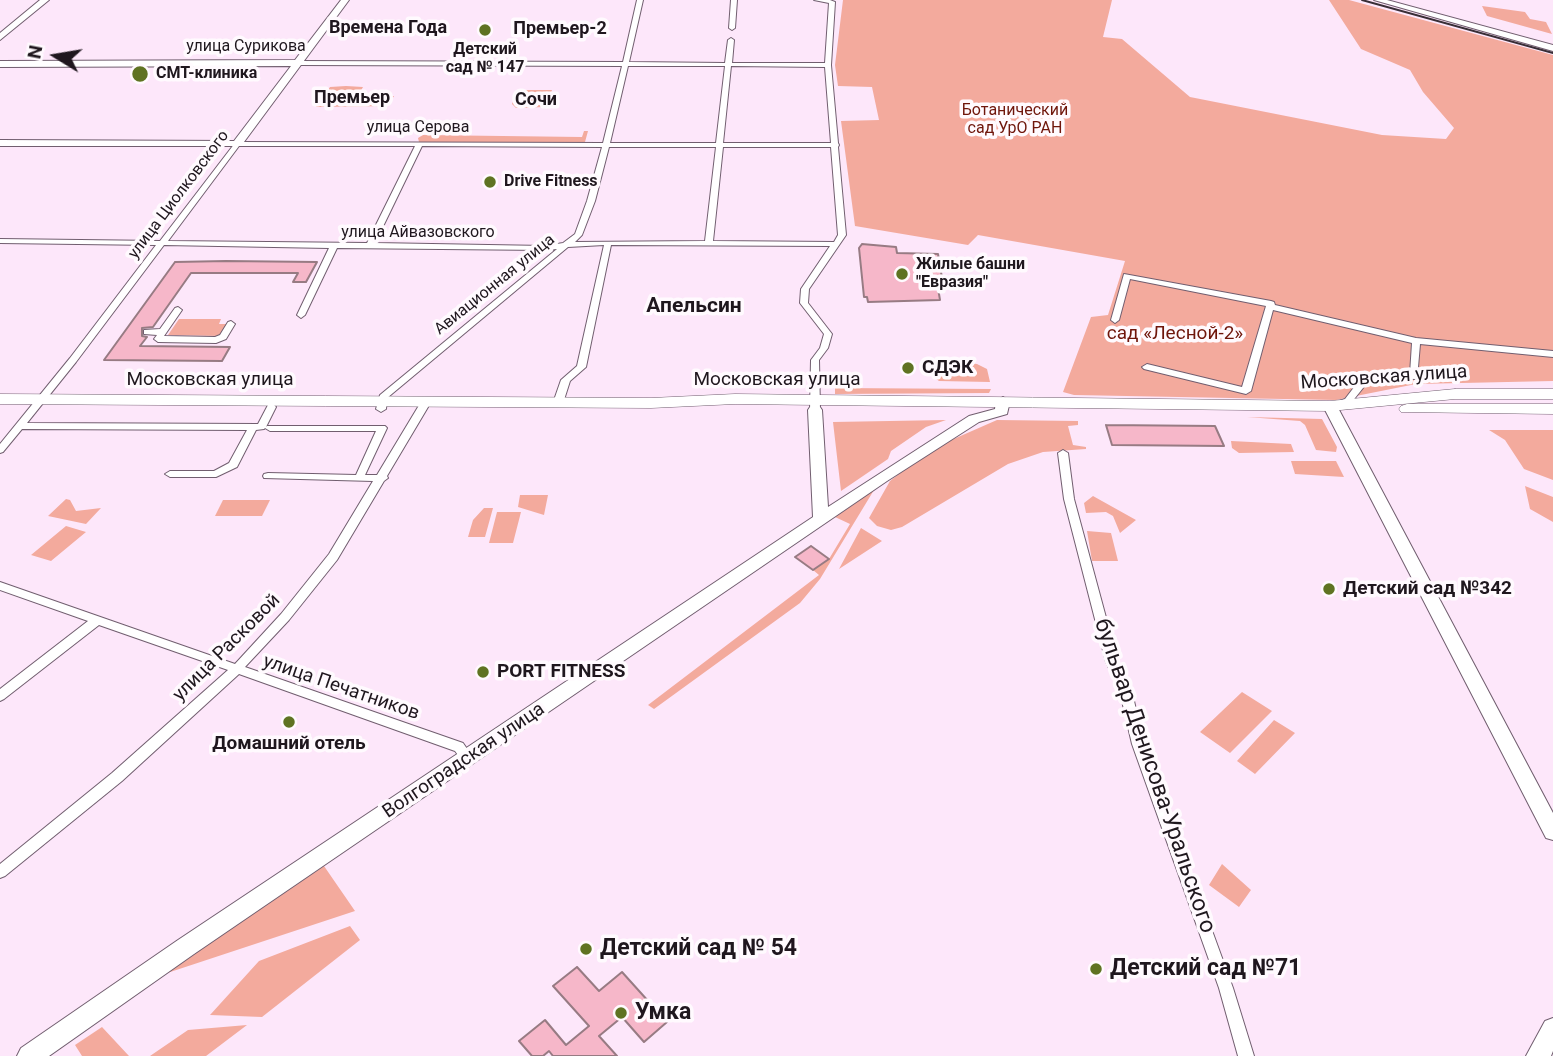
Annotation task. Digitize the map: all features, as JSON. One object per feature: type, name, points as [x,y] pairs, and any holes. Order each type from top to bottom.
[{"type":"main road","name":"Московская улица","points":[[1336,408],[1455,394],[1553,394]]},
{"type":"main road","name":"Московская улица","points":[[0,399],[36,403],[271,407],[382,405]]},
{"type":"main road","name":"Московская улица","points":[[0,406],[36,403],[815,405]]},
{"type":"main road","name":"Московская улица","points":[[424,406],[558,403],[1553,409]]},
{"type":"street","points":[[0,37],[46,0]]},
{"type":"street","name":"улица Циолковского","points":[[0,450],[74,360],[345,0]]},
{"type":"street","name":"Авиационная улица","points":[[382,405],[383,397],[578,235],[606,145],[640,0]]},
{"type":"street","points":[[732,28],[734,0]]},
{"type":"street","points":[[817,0],[832,2],[828,65],[842,235],[805,289],[804,303],[828,334],[824,348],[815,360],[821,519]]},
{"type":"street","points":[[1378,0],[1553,48]]},
{"type":"street","points":[[1406,0],[1553,39]]},
{"type":"street","points":[[709,243],[731,40]]},
{"type":"street","name":"улица Сурикова","points":[[0,64],[828,65]]},
{"type":"street","name":"улица Серова","points":[[0,143],[836,145]]},
{"type":"street","points":[[369,247],[420,144]]},
{"type":"street","name":"улица Айвазовского","points":[[0,241],[545,248],[566,244],[608,243],[836,244]]},
{"type":"street","points":[[558,403],[566,380],[580,367],[608,243]]},
{"type":"street","points":[[301,315],[334,246]]},
{"type":"street","points":[[1115,320],[1127,276],[1271,304],[1271,307],[1416,341],[1553,354]]},
{"type":"street","points":[[1147,368],[1246,391],[1271,307]]},
{"type":"street","points":[[178,310],[158,339],[216,340],[223,337],[231,324]]},
{"type":"street","points":[[148,332],[163,332]]},
{"type":"street","points":[[1416,341],[1414,377],[1368,375],[1348,401],[1342,402],[1336,408],[1553,832]]},
{"type":"street","name":"улица Расковой","points":[[0,872],[117,777],[236,670],[327,565],[383,478],[424,406]]},
{"type":"street","name":"Волгоградская улица","points":[[29,1056],[186,947],[821,519],[974,419],[1002,406]]},
{"type":"street","points":[[19,426],[261,427],[271,407]]},
{"type":"street","points":[[170,474],[216,474],[233,466],[253,427]]},
{"type":"street","points":[[270,428],[382,428],[359,478]]},
{"type":"street","name":"бульвар Денисова-Уральского","points":[[1063,453],[1069,499],[1112,662],[1125,688],[1138,744],[1226,989],[1246,1056]]},
{"type":"street","points":[[268,476],[383,478]]},
{"type":"street","name":"улица Печатников","points":[[0,586],[458,747],[468,759]]},
{"type":"street","points":[[0,696],[97,620]]},
{"type":"street","points":[[1538,1056],[1553,1029]]},
{"type":"green space","name":"Ботанический сад УрО РАН","points":[[843,0],[1112,0],[1103,37],[1122,39],[1190,97],[1382,135],[1446,139],[1454,128],[1423,92],[1410,70],[1361,49],[1329,0],[1349,0],[1553,55],[1553,381],[1416,384],[1336,400],[1074,395],[1063,392],[1091,317],[1108,315],[1125,261],[978,235],[968,245],[855,226],[841,121],[879,120],[872,87],[838,86],[835,65]]},
{"type":"green space","points":[[1482,6],[1525,12],[1530,19],[1546,22],[1552,34],[1487,16]]},
{"type":"green space","points":[[330,87],[363,87],[358,96],[394,96],[388,106],[316,107]]},
{"type":"green space","points":[[518,90],[552,90],[545,107],[516,108],[512,104]]},
{"type":"green space","points":[[584,131],[588,131],[585,142],[419,142],[418,138],[423,135],[582,137]]},
{"type":"green space","points":[[179,319],[221,319],[219,324],[228,324],[221,336],[168,335]]},
{"type":"green space","points":[[930,363],[942,363],[943,373],[970,374],[969,363],[977,364],[987,369],[990,382],[939,381],[931,375]]},
{"type":"green space","points":[[835,388],[991,389],[989,393],[835,394]]},
{"type":"green space","points":[[1247,417],[1322,419],[1337,447],[1336,452],[1316,450],[1305,425],[1300,421]]},
{"type":"green space","points":[[946,420],[926,427],[891,451],[888,459],[841,491],[833,422]]},
{"type":"green space","points":[[997,420],[1078,421],[1078,425],[1068,426],[1073,445],[1086,449],[1043,452],[1008,464],[902,527],[891,530],[877,526],[869,518],[890,481],[914,462],[940,445]]},
{"type":"green space","points":[[1489,430],[1553,430],[1553,480],[1524,469],[1505,440]]},
{"type":"green space","points":[[1231,441],[1291,444],[1294,452],[1239,453],[1232,448]]},
{"type":"green space","points":[[1291,461],[1336,461],[1344,477],[1295,474]]},
{"type":"green space","points":[[1525,486],[1553,497],[1553,522],[1530,509]]},
{"type":"green space","points":[[874,490],[820,579],[800,603],[654,709],[648,705],[819,575],[813,570],[829,559],[850,524],[835,517]]},
{"type":"green space","points":[[520,495],[548,495],[544,515],[518,507]]},
{"type":"green space","points":[[1093,496],[1136,520],[1120,533],[1113,516],[1106,512],[1086,513],[1084,503]]},
{"type":"green space","points":[[66,499],[70,500],[76,511],[101,508],[86,524],[48,516]]},
{"type":"green space","points":[[223,500],[270,500],[262,516],[215,516]]},
{"type":"green space","points":[[484,508],[493,508],[485,537],[468,537],[473,520]]},
{"type":"green space","points":[[497,512],[521,512],[513,543],[489,543]]},
{"type":"green space","points":[[66,526],[86,532],[51,561],[31,555]]},
{"type":"green space","points":[[861,528],[882,541],[839,569]]},
{"type":"green space","points":[[1087,531],[1111,533],[1118,561],[1092,561]]},
{"type":"green space","points":[[1242,692],[1272,711],[1230,753],[1200,732]]},
{"type":"green space","points":[[1274,720],[1295,733],[1255,774],[1237,761]]},
{"type":"green space","points":[[1222,864],[1251,890],[1239,907],[1209,885]]},
{"type":"green space","points":[[324,866],[355,911],[152,978]]},
{"type":"green space","points":[[350,926],[360,940],[262,1017],[210,1015],[259,961]]},
{"type":"green space","points":[[247,1025],[206,1056],[150,1056],[188,1030]]},
{"type":"green space","points":[[102,1027],[129,1056],[82,1056],[75,1045]]},
{"type":"building","name":"Жилые башни \"Евразия\"","points":[[862,244],[896,247],[897,253],[938,254],[942,278],[937,282],[940,300],[868,302],[867,297],[864,297],[859,248]]},
{"type":"building","points":[[175,262],[317,262],[306,282],[293,282],[298,273],[191,273],[153,327],[142,328],[142,336],[147,337],[140,346],[230,347],[222,361],[104,360]]},
{"type":"building","points":[[1106,425],[1215,426],[1224,446],[1112,445]]},
{"type":"building","points":[[811,546],[829,559],[813,570],[795,557]]},
{"type":"building","name":"Умка","points":[[577,967],[599,991],[622,972],[667,1022],[644,1042],[622,1017],[599,1036],[617,1056],[553,1056],[549,1051],[543,1056],[532,1056],[519,1041],[545,1020],[566,1045],[589,1026],[553,986]]},
{"type":"tram line","points":[[1362,0],[1553,53]]},
{"type":"place","name":"Детский сад № 147","points":[[485,30]]},
{"type":"place","name":"СМТ-клиника","points":[[140,74]]},
{"type":"place","name":"Drive Fitness","points":[[490,182]]},
{"type":"place","name":"Жилые башни \"Евразия\"","points":[[902,274]]},
{"type":"place","name":"СДЭК","points":[[908,368]]},
{"type":"place","name":"Детский сад №342","points":[[1329,589]]},
{"type":"place","name":"PORT FITNESS","points":[[483,672]]},
{"type":"place","name":"Домашний отель","points":[[289,722]]},
{"type":"place","name":"Детский сад № 54","points":[[586,949]]},
{"type":"place","name":"Детский сад №71","points":[[1096,969]]},
{"type":"place","name":"Умка","points":[[621,1013]]},
{"type":"district","name":"Времена Года","points":[[388,28]]},
{"type":"district","name":"Премьер-2","points":[[560,29]]},
{"type":"district","name":"Премьер","points":[[352,98]]},
{"type":"district","name":"Сочи","points":[[536,100]]},
{"type":"district","name":"Апельсин","points":[[694,307]]},
{"type":"park label","name":"сад «Лесной-2»","points":[[1175,334]]}]
